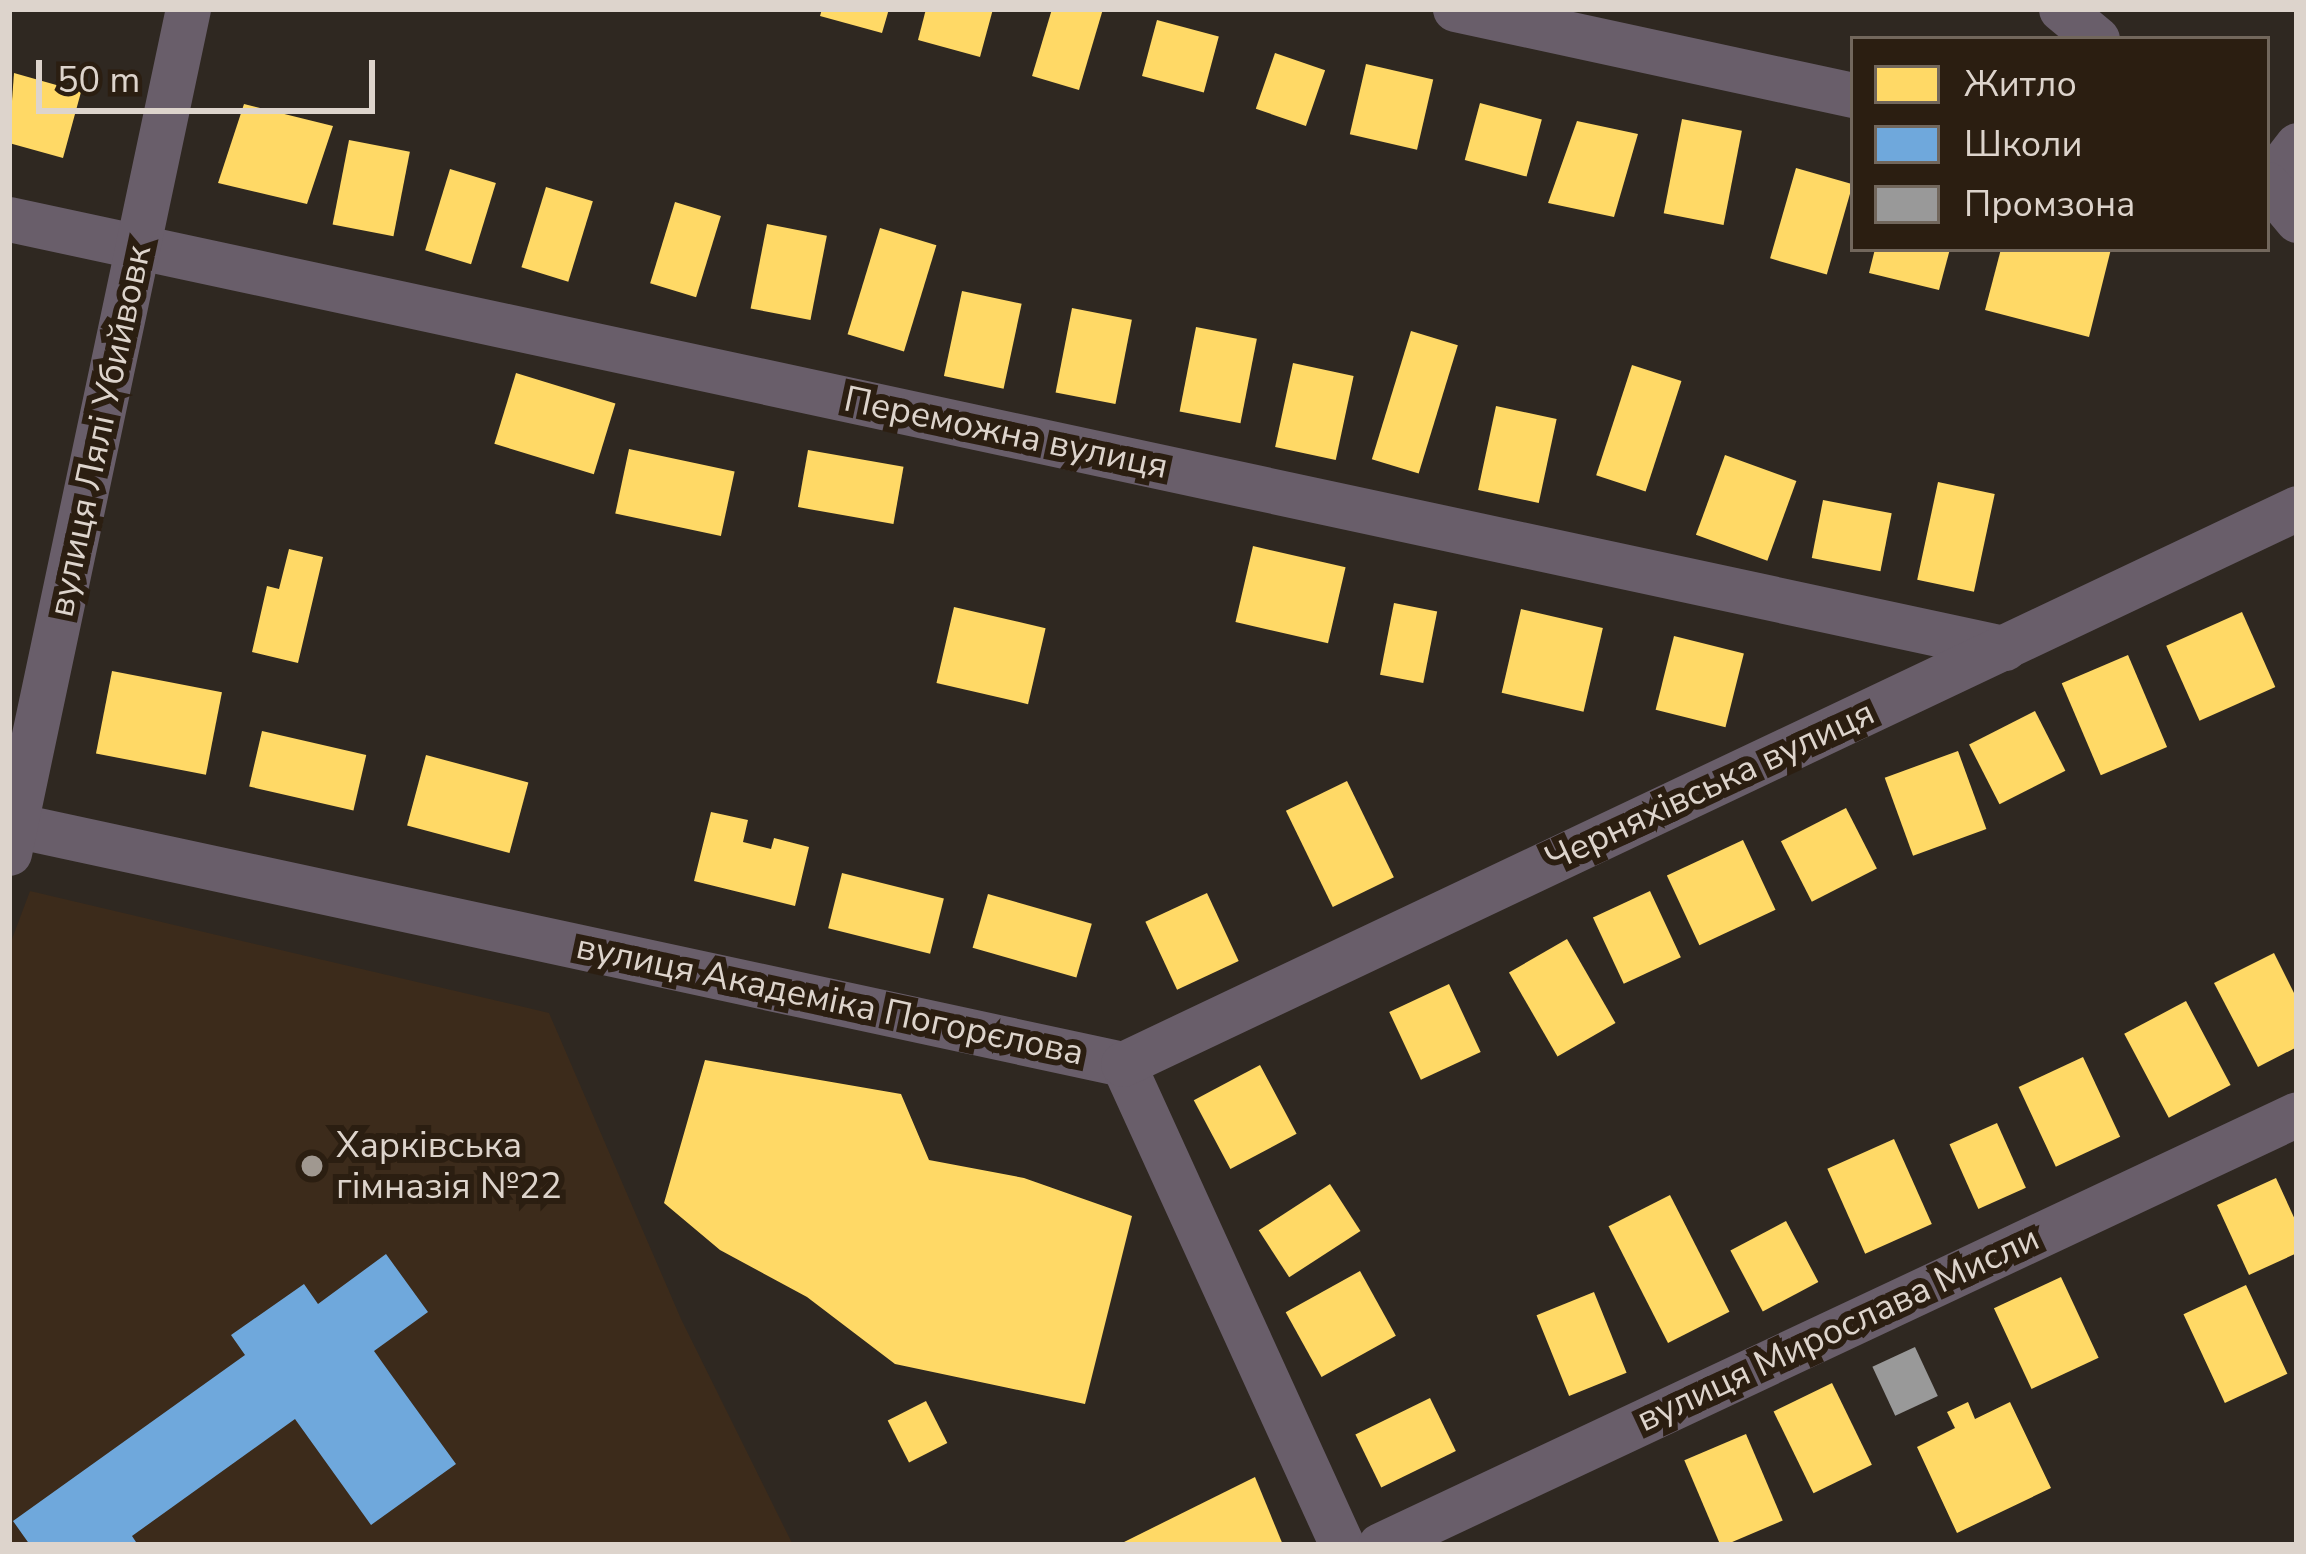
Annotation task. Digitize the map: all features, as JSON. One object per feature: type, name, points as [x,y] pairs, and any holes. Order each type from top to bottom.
[{"type":"street","name":"вулиця Лялі Убийвовк","points":[[14,839],[25,707],[138,247],[188,9]]},
{"type":"street","points":[[1455,9],[1850,94]]},
{"type":"street","points":[[2061,9],[2093,36]]},
{"type":"street","points":[[2270,180],[2297,146]]},
{"type":"street","points":[[2270,188],[2297,220]]},
{"type":"street","name":"Переможна вулиця","points":[[9,219],[2004,648]]},
{"type":"street","name":"Черняхівська вулиця","points":[[1123,1064],[2297,508]]},
{"type":"street","name":"вулиця Академіка Погорєлова","points":[[14,839],[1123,1064],[1342,1545]]},
{"type":"street","name":"вулиця Мирослава Мисли","points":[[1380,1545],[2297,1114]]},
{"type":"shaded area","name":"Харківська гімназія №22","points":[[30,891],[549,1013],[681,1319],[793,1545],[9,1545],[9,947]]},
{"type":"building: Житло","points":[[822,9],[889,9],[882,33],[820,16]]},
{"type":"building: Житло","points":[[926,9],[993,9],[980,57],[918,40]]},
{"type":"building: Житло","points":[[1052,9],[1103,9],[1079,90],[1032,76]]},
{"type":"building: Житло","points":[[1157,20],[1219,37],[1204,93],[1142,76]]},
{"type":"building: Житло","points":[[1275,53],[1325,70],[1306,126],[1256,109]]},
{"type":"building: Житло","points":[[1366,64],[1433,80],[1417,150],[1350,134]]},
{"type":"building: Житло","points":[[14,73],[81,92],[63,158],[9,143]]},
{"type":"building: Житло","points":[[1480,103],[1542,120],[1527,177],[1465,160]]},
{"type":"building: Житло","points":[[244,104],[333,126],[307,204],[218,183]]},
{"type":"building: Житло","points":[[1682,119],[1742,131],[1724,225],[1664,213]]},
{"type":"building: Житло","points":[[1577,121],[1638,134],[1614,217],[1548,203]]},
{"type":"building: Житло","points":[[349,140],[410,152],[393,236],[333,224]]},
{"type":"building: Житло","points":[[1796,168],[1850,183],[1827,275],[1770,258]]},
{"type":"building: Житло","points":[[450,169],[496,183],[471,264],[425,250]]},
{"type":"building: Житло","points":[[546,187],[593,201],[568,282],[521,267]]},
{"type":"building: Житло","points":[[675,202],[721,216],[696,297],[650,283]]},
{"type":"building: Житло","points":[[767,224],[827,236],[810,320],[751,308]]},
{"type":"building: Житло","points":[[880,228],[936,245],[904,351],[848,334]]},
{"type":"building: Житло","points":[[1874,252],[1949,252],[1939,290],[1869,273]]},
{"type":"building: Житло","points":[[2000,252],[2110,252],[2089,337],[1985,310]]},
{"type":"building: Житло","points":[[962,291],[1022,304],[1004,389],[944,376]]},
{"type":"building: Житло","points":[[1072,308],[1132,320],[1115,404],[1056,392]]},
{"type":"building: Житло","points":[[1196,327],[1257,339],[1240,423],[1180,411]]},
{"type":"building: Житло","points":[[1411,331],[1458,345],[1419,473],[1372,459]]},
{"type":"building: Житло","points":[[1293,363],[1354,376],[1336,460],[1275,447]]},
{"type":"building: Житло","points":[[1632,365],[1681,381],[1646,491],[1596,475]]},
{"type":"building: Житло","points":[[516,373],[615,403],[594,474],[494,444]]},
{"type":"building: Житло","points":[[1496,406],[1557,419],[1539,503],[1478,490]]},
{"type":"building: Житло","points":[[629,449],[735,471],[721,536],[615,514]]},
{"type":"building: Житло","points":[[808,450],[904,467],[893,524],[798,507]]},
{"type":"building: Житло","points":[[1725,455],[1796,481],[1767,561],[1696,535]]},
{"type":"building: Житло","points":[[1938,482],[1995,494],[1974,592],[1917,580]]},
{"type":"building: Житло","points":[[1823,500],[1892,513],[1880,571],[1812,558]]},
{"type":"building: Житло","points":[[1253,546],[1346,567],[1328,643],[1235,622]]},
{"type":"building: Житло","points":[[289,549],[323,557],[298,663],[252,652],[267,586],[279,589]]},
{"type":"building: Житло","points":[[1394,603],[1437,611],[1423,683],[1380,675]]},
{"type":"building: Житло","points":[[954,607],[1046,628],[1028,704],[936,683]]},
{"type":"building: Житло","points":[[1521,609],[1603,628],[1584,712],[1502,693]]},
{"type":"building: Житло","points":[[2242,612],[2275,687],[2200,721],[2166,646]]},
{"type":"building: Житло","points":[[1674,636],[1744,653],[1725,727],[1656,710]]},
{"type":"building: Житло","points":[[2128,655],[2167,747],[2101,775],[2062,683]]},
{"type":"building: Житло","points":[[112,671],[222,692],[206,775],[96,753]]},
{"type":"building: Житло","points":[[2035,711],[2065,771],[1999,804],[1969,745]]},
{"type":"building: Житло","points":[[262,731],[366,755],[353,811],[249,787]]},
{"type":"building: Житло","points":[[1958,751],[1986,829],[1913,856],[1885,778]]},
{"type":"building: Житло","points":[[426,755],[528,782],[509,853],[407,826]]},
{"type":"building: Житло","points":[[1347,781],[1394,877],[1333,907],[1286,811]]},
{"type":"building: Житло","points":[[1846,808],[1877,869],[1812,902],[1781,841]]},
{"type":"building: Житло","points":[[711,812],[748,820],[743,842],[771,849],[774,838],[809,847],[795,906],[694,881]]},
{"type":"building: Житло","points":[[1743,840],[1776,910],[1699,945],[1667,875]]},
{"type":"building: Житло","points":[[842,873],[944,898],[930,954],[828,928]]},
{"type":"building: Житло","points":[[1650,891],[1681,957],[1624,984],[1593,918]]},
{"type":"building: Житло","points":[[1207,893],[1239,961],[1177,990],[1145,922]]},
{"type":"building: Житло","points":[[988,894],[1092,924],[1076,978],[973,948]]},
{"type":"building: Житло","points":[[1567,939],[1616,1023],[1557,1057],[1509,973]]},
{"type":"building: Житло","points":[[2274,953],[2297,999],[2297,1047],[2258,1067],[2214,983]]},
{"type":"building: Житло","points":[[1449,984],[1481,1052],[1421,1080],[1389,1012]]},
{"type":"building: Житло","points":[[2186,1001],[2231,1085],[2169,1118],[2124,1034]]},
{"type":"building: Житло","points":[[2083,1057],[2120,1137],[2056,1167],[2019,1087]]},
{"type":"building: Житло","points":[[705,1060],[901,1094],[929,1160],[1024,1178],[1132,1216],[1085,1404],[895,1364],[807,1297],[720,1250],[664,1203]]},
{"type":"building: Житло","points":[[1260,1065],[1297,1134],[1230,1169],[1194,1100]]},
{"type":"building: Житло","points":[[1997,1123],[2026,1188],[1978,1209],[1949,1144]]},
{"type":"building: Житло","points":[[1894,1139],[1932,1224],[1865,1254],[1827,1169]]},
{"type":"building: Житло","points":[[2276,1178],[2297,1224],[2297,1253],[2249,1275],[2217,1205]]},
{"type":"building: Житло","points":[[1330,1184],[1360,1231],[1289,1277],[1259,1230]]},
{"type":"building: Житло","points":[[1670,1195],[1729,1312],[1668,1343],[1609,1226]]},
{"type":"building: Житло","points":[[1786,1221],[1818,1282],[1763,1312],[1730,1251]]},
{"type":"building: Житло","points":[[1360,1271],[1396,1336],[1322,1377],[1286,1312]]},
{"type":"building: Житло","points":[[2061,1277],[2099,1358],[2032,1389],[1994,1308]]},
{"type":"building: Житло","points":[[2246,1285],[2287,1374],[2225,1403],[2183,1314]]},
{"type":"building: Житло","points":[[1594,1292],[1627,1373],[1569,1396],[1537,1315]]},
{"type":"building: Житло","points":[[1832,1383],[1872,1465],[1813,1493],[1774,1411]]},
{"type":"building: Житло","points":[[1430,1398],[1456,1451],[1381,1487],[1355,1434]]},
{"type":"building: Житло","points":[[926,1401],[947,1443],[909,1462],[888,1421]]},
{"type":"building: Житло","points":[[1968,1402],[1975,1419],[2010,1402],[2051,1488],[1957,1533],[1917,1447],[1955,1428],[1947,1412]]},
{"type":"building: Житло","points":[[1746,1434],[1783,1521],[1720,1545],[1684,1460]]},
{"type":"building: Житло","points":[[1255,1477],[1283,1545],[1118,1545]]},
{"type":"building: Школи","points":[[386,1254],[428,1312],[374,1351],[456,1464],[371,1525],[295,1419],[132,1536],[138,1545],[30,1545],[13,1521],[245,1355],[231,1335],[304,1284],[318,1304]]},
{"type":"building: Промзона","points":[[1915,1347],[1938,1396],[1895,1416],[1872,1367]]},
{"type":"place","name":"Харківська гімназія №22","points":[[312,1166]]}]
